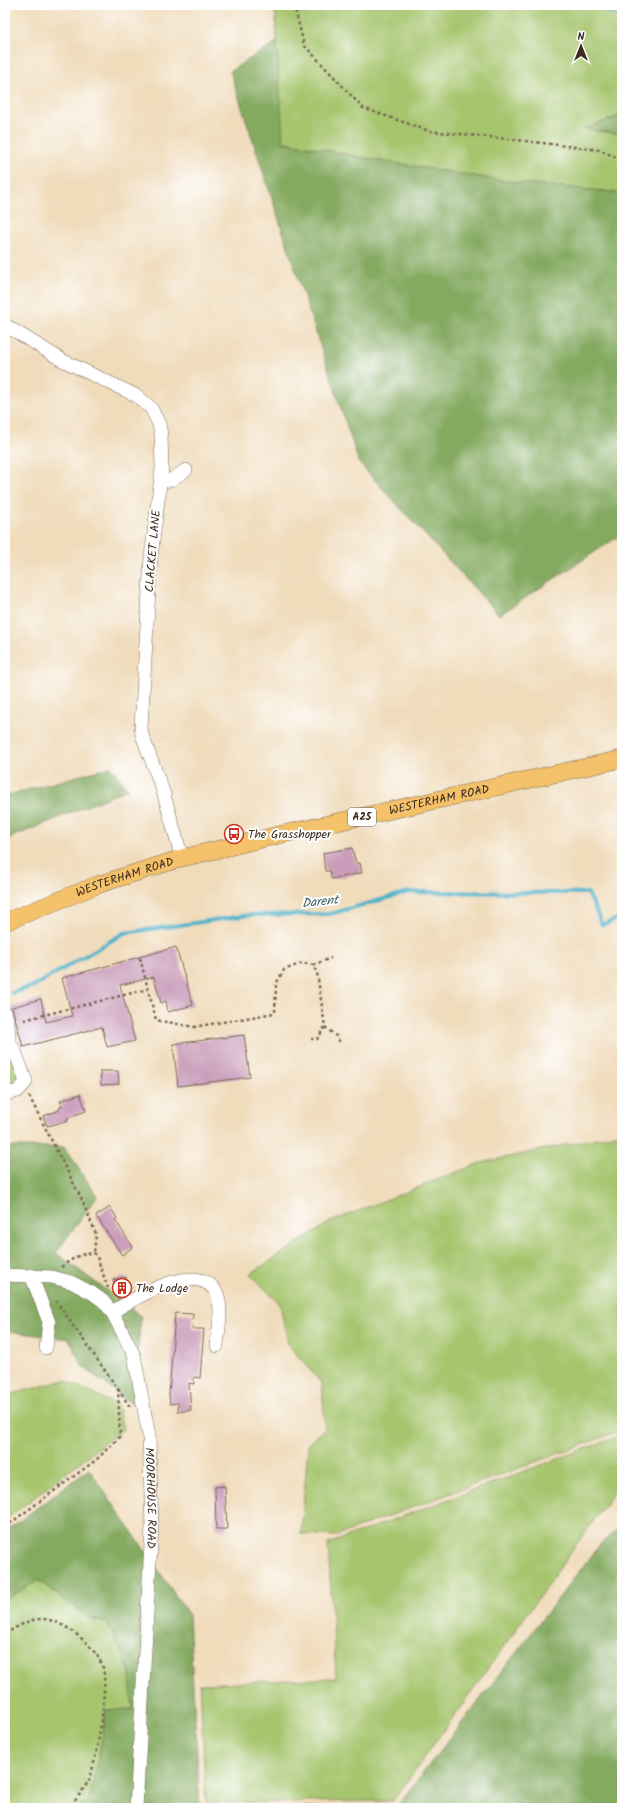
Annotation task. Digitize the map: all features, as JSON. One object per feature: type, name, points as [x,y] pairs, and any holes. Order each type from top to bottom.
[{"type":"main road","name":"WESTERHAM ROAD","points":[[5,922],[97,884],[182,858],[283,834],[622,759]]},
{"type":"street","name":"CLACKET LANE","points":[[5,326],[62,360],[127,390],[144,401],[155,416],[161,435],[161,481],[151,557],[141,727],[142,735],[163,791],[182,858]]},
{"type":"street","points":[[161,481],[171,480],[186,470]]},
{"type":"street","points":[[5,1012],[9,1029],[10,1043],[5,1059]]},
{"type":"street","points":[[5,1094],[18,1091],[26,1082],[15,1051],[10,1043]]},
{"type":"street","name":"MOORHOUSE ROAD","points":[[5,1275],[52,1277],[70,1282],[92,1293],[103,1301],[112,1312],[134,1355],[149,1436],[152,1526],[136,1808]]},
{"type":"street","points":[[32,1275],[49,1322],[46,1348]]},
{"type":"street","points":[[112,1312],[143,1293],[171,1283],[190,1279],[200,1280],[207,1284],[217,1295],[219,1305],[217,1346]]},
{"type":"path","points":[[294,5],[304,45],[364,108],[430,132],[509,139],[600,150],[622,160]]},
{"type":"path","points":[[140,958],[156,1020],[194,1026],[275,1013],[276,984],[284,970],[302,962],[313,965],[331,958]]},
{"type":"path","points":[[311,1039],[317,1039],[325,1027],[317,973],[313,965]]},
{"type":"path","points":[[24,1020],[148,989]]},
{"type":"path","points":[[325,1027],[336,1036],[341,1044]]},
{"type":"path","points":[[23,1087],[54,1142],[96,1234],[94,1254]]},
{"type":"path","points":[[52,1277],[59,1268],[76,1256],[86,1253],[94,1254],[98,1257],[108,1290]]},
{"type":"path","points":[[5,1527],[96,1460],[120,1437],[118,1389],[52,1295]]},
{"type":"path","points":[[5,1634],[26,1622],[44,1619],[64,1625],[90,1646],[101,1661],[103,1670],[103,1702],[96,1750],[88,1780],[73,1803],[62,1808]]},
{"type":"path","points":[[615,1808],[622,1801]]},
{"type":"green space","points":[[275,5],[588,5],[622,18],[622,115],[584,129],[622,134],[622,193],[511,182],[370,159],[282,141]]},
{"type":"green space","points":[[277,42],[283,142],[370,159],[511,182],[622,193],[622,534],[499,615],[359,463],[230,71]]},
{"type":"green space","points":[[622,115],[622,134],[583,129]]},
{"type":"green space","points":[[111,767],[128,789],[5,840],[5,796]]},
{"type":"green space","points":[[11,1055],[20,1082],[5,1091],[5,1067]]},
{"type":"green space","points":[[621,1133],[622,1430],[335,1536],[301,1534],[308,1444],[325,1429],[322,1384],[288,1344],[280,1304],[250,1274],[330,1222],[480,1163]]},
{"type":"green space","points":[[5,1147],[64,1147],[97,1196],[56,1253],[141,1316],[132,1404],[83,1367],[69,1339],[5,1331]]},
{"type":"green space","points":[[65,1380],[117,1405],[123,1429],[5,1520],[5,1396]]},
{"type":"green space","points":[[622,1435],[622,1481],[393,1801],[206,1803],[200,1684],[336,1678],[328,1544]]},
{"type":"green space","points":[[89,1469],[189,1615],[200,1808],[75,1808],[89,1802],[103,1734],[106,1710],[133,1709],[129,1668],[108,1624],[91,1619],[38,1580],[5,1600],[5,1532]]},
{"type":"green space","points":[[622,1526],[622,1808],[396,1808],[601,1543]]},
{"type":"green space","points":[[38,1580],[91,1619],[108,1624],[129,1668],[134,1709],[106,1710],[103,1734],[89,1802],[75,1808],[5,1808],[5,1600]]},
{"type":"water","points":[[588,5],[622,5],[622,18]]},
{"type":"building","points":[[352,848],[356,863],[360,863],[362,873],[331,879],[330,871],[325,871],[323,853]]},
{"type":"building","points":[[176,947],[193,1005],[168,1012],[166,1001],[161,1003],[154,977],[120,985],[135,1041],[107,1047],[102,1027],[23,1047],[12,1007],[41,999],[46,1022],[72,1016],[62,978]]},
{"type":"building","points":[[244,1035],[250,1077],[178,1086],[173,1044]]},
{"type":"building","points":[[100,1071],[118,1071],[119,1084],[101,1085]]},
{"type":"building","points":[[80,1094],[86,1111],[67,1118],[68,1121],[47,1126],[43,1116],[60,1110],[59,1108],[62,1106],[60,1101]]},
{"type":"building","points":[[110,1207],[117,1218],[115,1220],[133,1247],[122,1255],[96,1216]]},
{"type":"building","name":"The Lodge","points":[[126,1277],[130,1292],[118,1299],[113,1280]]},
{"type":"building","points":[[175,1313],[193,1314],[192,1329],[204,1329],[200,1378],[194,1377],[194,1384],[189,1383],[191,1410],[178,1412],[178,1403],[170,1404],[169,1395]]},
{"type":"building","points":[[225,1486],[227,1529],[216,1529],[215,1487]]},
{"type":"waterway","name":"Darent","points":[[12,993],[34,986],[124,933],[250,915],[330,914],[409,892],[588,893],[602,925],[622,917]]},
{"type":"place","name":"The Grasshopper","points":[[234,834]]},
{"type":"place","name":"The Lodge","points":[[122,1288]]}]
